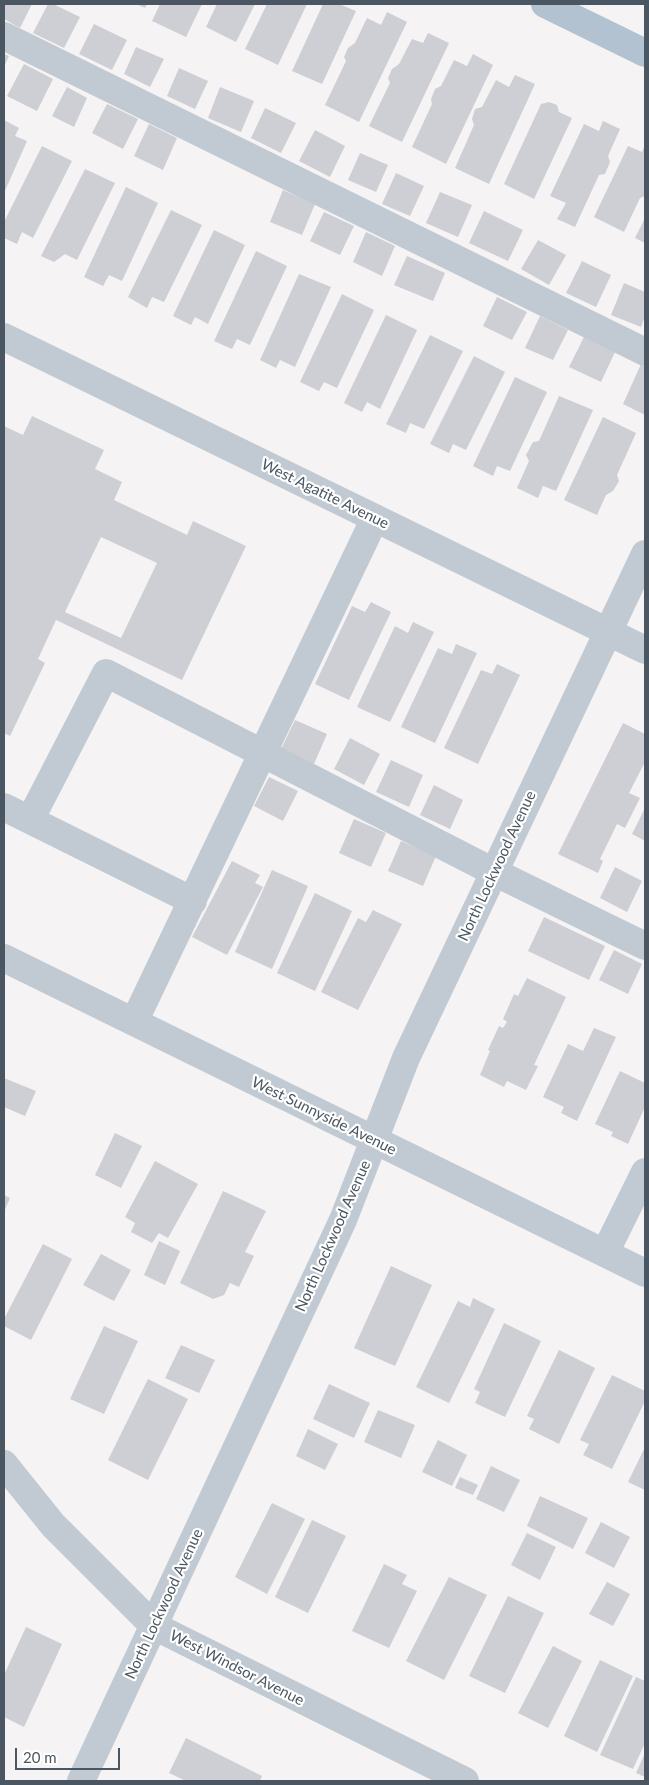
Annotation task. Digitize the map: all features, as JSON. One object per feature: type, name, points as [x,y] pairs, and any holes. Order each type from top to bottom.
[{"type":"main road","points":[[545,4],[645,53]]},
{"type":"street","points":[[4,36],[645,352]]},
{"type":"street","name":"West Agatite Avenue","points":[[4,337],[645,650]]},
{"type":"street","points":[[134,1022],[375,518]]},
{"type":"street","name":"North Lockwood Avenue","points":[[80,1781],[343,1220],[406,1058],[645,554]]},
{"type":"street","points":[[30,820],[106,673],[494,872],[645,946]]},
{"type":"street","points":[[4,807],[192,901]]},
{"type":"street","name":"West Sunnyside Avenue","points":[[4,958],[645,1273]]},
{"type":"street","points":[[605,1253],[645,1172]]},
{"type":"street","name":"West Windsor Avenue","points":[[4,1464],[53,1525],[154,1626],[465,1781]]},
{"type":"building","points":[[4,4],[32,4],[20,28],[4,19]]},
{"type":"building","points":[[48,4],[53,4],[80,17],[64,48],[33,33]]},
{"type":"building","points":[[136,4],[147,4],[145,8]]},
{"type":"building","points":[[160,4],[202,4],[186,37],[152,21]]},
{"type":"building","points":[[217,4],[255,4],[236,42],[206,27]]},
{"type":"building","points":[[267,4],[307,4],[278,65],[245,49]]},
{"type":"building","points":[[323,4],[339,4],[356,11],[322,84],[292,71]]},
{"type":"building","points":[[387,12],[407,22],[359,122],[325,105],[346,61],[344,57],[348,48],[355,43],[367,18],[381,25]]},
{"type":"building","points":[[94,24],[127,40],[112,70],[79,54]]},
{"type":"building","points":[[428,33],[449,43],[402,142],[369,126],[390,83],[388,78],[392,69],[399,64],[412,39],[423,43]]},
{"type":"building","points":[[136,47],[164,59],[150,87],[124,74]]},
{"type":"building","points":[[4,54],[9,56],[4,67]]},
{"type":"building","points":[[473,54],[493,65],[446,164],[412,147],[432,104],[431,99],[435,89],[441,86],[454,60],[467,66]]},
{"type":"building","points":[[24,64],[53,79],[37,111],[7,96]]},
{"type":"building","points":[[179,68],[208,81],[195,109],[167,96]]},
{"type":"building","points":[[515,75],[535,84],[489,184],[455,168],[474,125],[472,119],[475,109],[482,107],[496,80],[509,87]]},
{"type":"building","points":[[67,87],[87,98],[74,127],[52,116]]},
{"type":"building","points":[[220,87],[254,101],[241,132],[208,118]]},
{"type":"building","points":[[549,102],[557,105],[559,112],[572,118],[534,199],[504,184],[541,104]]},
{"type":"building","points":[[107,104],[138,119],[123,149],[92,133]]},
{"type":"building","points":[[265,108],[296,123],[281,153],[251,138]]},
{"type":"building","points":[[4,120],[19,128],[15,136],[27,141],[4,193]]},
{"type":"building","points":[[603,121],[620,129],[608,156],[610,162],[605,174],[599,175],[575,227],[557,219],[566,203],[550,196],[584,124],[599,131]]},
{"type":"building","points":[[149,124],[177,138],[163,170],[134,156]]},
{"type":"building","points":[[315,130],[345,146],[330,177],[299,161]]},
{"type":"building","points":[[645,145],[645,196],[640,198],[624,232],[594,217],[628,146],[642,152]]},
{"type":"building","points":[[42,146],[72,161],[33,238],[22,232],[17,244],[4,238],[4,222]]},
{"type":"building","points":[[360,153],[388,165],[376,192],[348,180]]},
{"type":"building","points":[[85,169],[115,183],[77,260],[65,254],[54,262],[41,256]]},
{"type":"building","points":[[396,173],[424,186],[410,216],[382,204]]},
{"type":"building","points":[[126,187],[158,203],[122,281],[109,275],[103,286],[84,277]]},
{"type":"building","points":[[283,190],[315,204],[302,235],[270,222]]},
{"type":"building","points":[[440,192],[472,205],[458,237],[426,223]]},
{"type":"building","points":[[171,210],[202,225],[164,302],[152,297],[147,308],[128,297]]},
{"type":"building","points":[[484,211],[523,230],[508,261],[469,243]]},
{"type":"building","points":[[324,212],[354,226],[340,255],[310,241]]},
{"type":"building","points":[[645,218],[645,243],[635,238]]},
{"type":"building","points":[[214,230],[245,245],[208,324],[195,317],[191,325],[173,316]]},
{"type":"building","points":[[366,232],[395,246],[382,276],[353,262]]},
{"type":"building","points":[[538,240],[566,255],[549,285],[521,269]]},
{"type":"building","points":[[256,251],[287,266],[250,345],[237,339],[232,349],[214,341]]},
{"type":"building","points":[[407,256],[445,273],[433,301],[394,285]]},
{"type":"building","points":[[582,261],[611,275],[596,307],[566,293]]},
{"type":"building","points":[[299,274],[331,287],[295,367],[280,360],[276,368],[260,360]]},
{"type":"building","points":[[624,283],[645,292],[645,316],[641,327],[611,315]]},
{"type":"building","points":[[342,294],[374,310],[337,388],[324,382],[319,391],[300,382]]},
{"type":"building","points":[[497,297],[527,312],[512,340],[483,326]]},
{"type":"building","points":[[386,315],[417,330],[380,409],[367,402],[362,412],[344,403]]},
{"type":"building","points":[[540,316],[568,330],[553,360],[525,348]]},
{"type":"building","points":[[430,335],[463,351],[424,429],[410,423],[406,433],[386,424]]},
{"type":"building","points":[[584,337],[615,352],[601,382],[569,367]]},
{"type":"building","points":[[474,356],[505,372],[466,450],[453,444],[449,453],[430,444]]},
{"type":"building","points":[[641,364],[645,367],[645,415],[623,404]]},
{"type":"building","points":[[515,377],[547,392],[510,471],[497,466],[493,476],[473,466]]},
{"type":"building","points":[[559,396],[593,410],[556,491],[543,486],[538,498],[517,488],[529,461],[526,455],[533,442],[539,441]]},
{"type":"building","points":[[32,416],[104,450],[95,469],[122,482],[114,500],[187,535],[193,521],[246,546],[182,680],[56,620],[38,659],[45,663],[10,736],[4,733],[4,426],[23,435]],"holes":[[[101,537],[157,563],[121,638],[65,612]]]},
{"type":"building","points":[[603,417],[636,433],[617,475],[619,481],[613,491],[606,495],[597,515],[564,500]]},
{"type":"building","points":[[371,602],[391,612],[349,700],[315,684],[352,606],[365,612]]},
{"type":"building","points":[[413,622],[434,632],[390,722],[357,707],[395,626],[408,633]]},
{"type":"building","points":[[456,644],[477,653],[435,743],[401,727],[438,648],[452,654]]},
{"type":"building","points":[[497,664],[520,675],[478,764],[444,748],[481,670],[492,674]]},
{"type":"building","points":[[295,720],[327,734],[314,764],[281,749]]},
{"type":"building","points":[[623,723],[645,734],[645,762],[629,793],[640,798],[625,828],[617,824],[600,859],[603,861],[598,873],[558,854]]},
{"type":"building","points":[[350,738],[380,754],[364,785],[334,769]]},
{"type":"building","points":[[391,760],[423,775],[409,807],[376,792]]},
{"type":"building","points":[[269,777],[298,791],[283,821],[254,806]]},
{"type":"building","points":[[434,785],[463,800],[450,829],[420,815]]},
{"type":"building","points":[[645,808],[645,841],[632,834]]},
{"type":"building","points":[[354,819],[386,833],[371,867],[339,853]]},
{"type":"building","points":[[401,841],[436,856],[423,886],[388,871]]},
{"type":"building","points":[[232,861],[260,875],[255,883],[263,887],[227,955],[192,937]]},
{"type":"building","points":[[615,867],[642,881],[627,912],[600,898]]},
{"type":"building","points":[[272,870],[308,886],[272,969],[235,952]]},
{"type":"building","points":[[315,893],[352,911],[315,991],[277,973]]},
{"type":"building","points":[[373,910],[402,924],[358,1010],[321,992],[358,918],[366,922]]},
{"type":"building","points":[[544,917],[605,946],[589,980],[528,951]]},
{"type":"building","points":[[614,950],[642,964],[628,994],[599,980]]},
{"type":"building","points":[[527,978],[566,997],[534,1065],[538,1066],[526,1090],[507,1081],[504,1087],[480,1075],[490,1051],[488,1050],[499,1026],[503,1028],[507,1022],[503,1019],[514,994],[518,996]]},
{"type":"building","points":[[594,1028],[616,1037],[577,1121],[561,1113],[564,1107],[543,1097],[568,1044],[583,1051]]},
{"type":"building","points":[[620,1071],[645,1083],[645,1107],[628,1144],[611,1136],[613,1132],[595,1124]]},
{"type":"building","points":[[4,1078],[36,1091],[25,1116],[4,1107]]},
{"type":"building","points":[[115,1133],[142,1146],[121,1188],[95,1175]]},
{"type":"building","points":[[155,1161],[198,1184],[168,1238],[159,1233],[152,1243],[131,1232],[135,1223],[125,1217]]},
{"type":"building","points":[[223,1191],[266,1211],[245,1252],[254,1256],[239,1287],[230,1283],[224,1295],[213,1299],[180,1283]]},
{"type":"building","points":[[4,1195],[10,1198],[4,1212]]},
{"type":"building","points":[[159,1241],[180,1251],[165,1285],[144,1275]]},
{"type":"building","points":[[43,1244],[72,1259],[31,1340],[4,1326],[4,1319]]},
{"type":"building","points":[[101,1254],[131,1270],[114,1301],[83,1285]]},
{"type":"building","points":[[391,1266],[432,1285],[395,1366],[354,1348]]},
{"type":"building","points":[[473,1298],[495,1309],[449,1403],[416,1387],[458,1301],[470,1307]]},
{"type":"building","points":[[504,1323],[541,1341],[505,1417],[475,1403],[480,1392],[474,1389]]},
{"type":"building","points":[[104,1326],[138,1341],[104,1414],[70,1399]]},
{"type":"building","points":[[181,1345],[215,1360],[199,1393],[165,1378]]},
{"type":"building","points":[[559,1350],[595,1368],[559,1444],[529,1429],[534,1419],[527,1416]]},
{"type":"building","points":[[612,1375],[645,1391],[645,1401],[612,1469],[583,1455],[589,1444],[580,1440]]},
{"type":"building","points":[[148,1379],[188,1399],[148,1480],[108,1460]]},
{"type":"building","points":[[329,1384],[370,1403],[354,1438],[313,1419]]},
{"type":"building","points":[[378,1410],[415,1425],[401,1458],[364,1442]]},
{"type":"building","points":[[308,1429],[338,1444],[325,1470],[296,1456]]},
{"type":"building","points":[[438,1440],[467,1455],[452,1486],[422,1472]]},
{"type":"building","points":[[645,1447],[645,1490],[628,1482]]},
{"type":"building","points":[[491,1466],[520,1480],[504,1512],[476,1499]]},
{"type":"building","points":[[460,1477],[478,1485],[473,1495],[455,1488]]},
{"type":"building","points":[[540,1496],[588,1518],[573,1549],[527,1526]]},
{"type":"building","points":[[272,1503],[305,1519],[267,1594],[235,1577]]},
{"type":"building","points":[[312,1520],[346,1536],[308,1613],[275,1597]]},
{"type":"building","points":[[601,1522],[630,1537],[614,1568],[585,1553]]},
{"type":"building","points":[[527,1533],[556,1547],[540,1580],[511,1565]]},
{"type":"building","points":[[384,1564],[407,1575],[402,1584],[417,1591],[389,1648],[352,1631]]},
{"type":"building","points":[[449,1577],[487,1595],[444,1680],[406,1661]]},
{"type":"building","points":[[607,1582],[630,1594],[613,1626],[589,1614]]},
{"type":"building","points":[[508,1596],[544,1613],[505,1693],[469,1676]]},
{"type":"building","points":[[26,1627],[62,1644],[24,1727],[4,1717],[4,1675]]},
{"type":"building","points":[[553,1646],[582,1661],[548,1728],[518,1713]]},
{"type":"building","points":[[600,1660],[633,1676],[597,1752],[564,1736]]},
{"type":"building","points":[[636,1677],[645,1681],[645,1743],[633,1769],[600,1755]]},
{"type":"building","points":[[186,1738],[262,1776],[260,1781],[186,1781],[169,1773]]},
{"type":"building","points":[[645,1753],[645,1777],[636,1773]]}]
